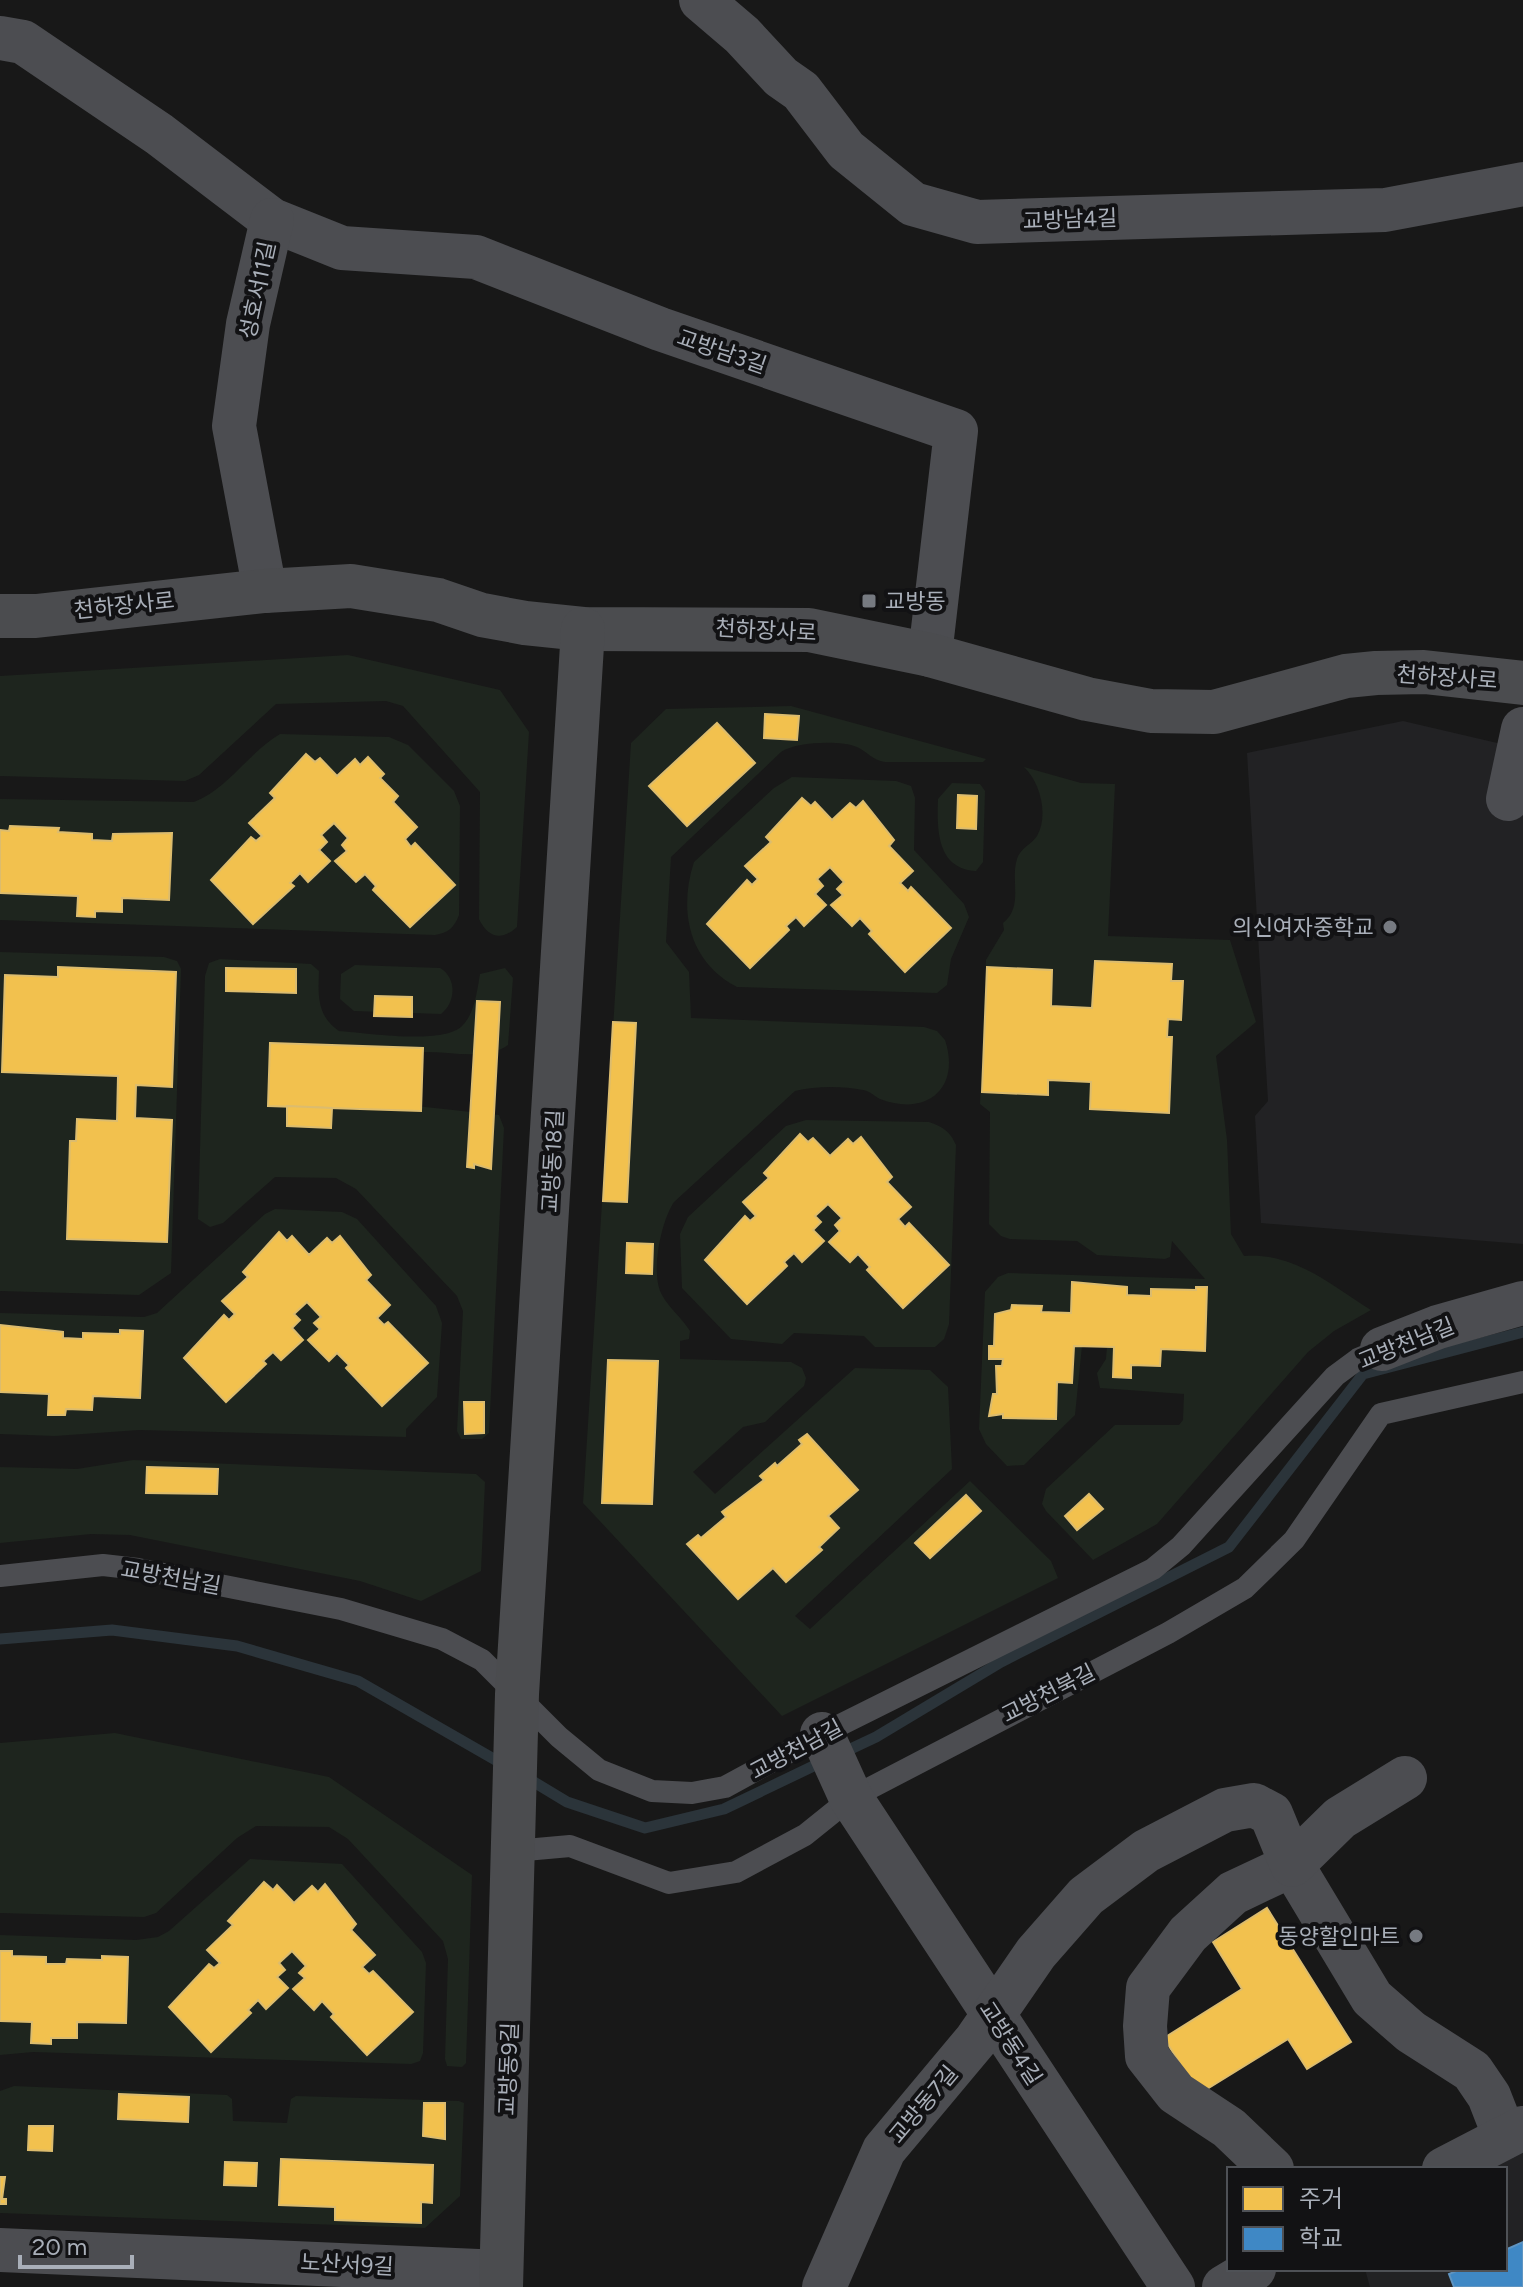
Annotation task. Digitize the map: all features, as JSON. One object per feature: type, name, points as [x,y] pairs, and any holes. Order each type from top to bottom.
[{"type":"main road","name":"천하장사로","points":[[0,616],[36,616],[265,591],[351,586],[438,600],[482,615],[583,629],[809,630],[930,655],[1087,699],[1151,711],[1214,712],[1346,676],[1376,673],[1424,672],[1523,683]]},
{"type":"main road","name":"교방동18길","points":[[516,1741],[583,629]]},
{"type":"main road","name":"교방동9길","points":[[501,2279],[516,1741]]},
{"type":"street","name":"교방남4길","points":[[701,0],[742,35],[781,77],[801,91],[846,150],[913,204],[977,222],[1385,210],[1523,184]]},
{"type":"street","name":"성호서11길","points":[[0,38],[23,42],[159,134],[272,220],[248,324],[234,426],[265,591]]},
{"type":"street","name":"교방남3길","points":[[272,220],[342,248],[476,257],[660,329],[956,431],[930,655]]},
{"type":"street","points":[[1508,799],[1523,729]]},
{"type":"street","name":"교방천남길","points":[[1382,1349],[1438,1327],[1523,1303]]},
{"type":"street","name":"교방동4길","points":[[822,1734],[851,1798],[1173,2287]]},
{"type":"street","points":[[1270,2167],[1229,2128],[1176,2093],[1147,2056],[1145,2026],[1148,1988],[1188,1934],[1233,1893],[1292,1865],[1340,1818],[1405,1778]]},
{"type":"street","name":"교방동7길","points":[[824,2287],[884,2150],[976,2040],[1036,1953],[1086,1896],[1146,1851],[1225,1810],[1254,1805],[1271,1814],[1292,1865],[1372,1998],[1411,2032],[1472,2071],[1514,2132]]},
{"type":"street","points":[[1448,2167],[1514,2132]]},
{"type":"street","name":"노산서9길","points":[[0,2250],[501,2279]]},
{"type":"street","points":[[1224,2287],[1251,2271]]},
{"type":"lane","name":"교방천남길","points":[[0,1576],[103,1565],[127,1567],[341,1609],[442,1639],[482,1660],[559,1737],[599,1770],[652,1791],[692,1793],[725,1787],[822,1734],[1153,1569],[1181,1546],[1335,1376],[1358,1359],[1382,1349]]},
{"type":"lane","name":"교방천북길","points":[[514,1834],[570,1846],[669,1883],[736,1872],[805,1835],[851,1798],[1168,1633],[1245,1588],[1294,1540],[1381,1414],[1523,1382]]},
{"type":"shaded area","points":[[348,655],[500,690],[529,732],[517,927],[506,934],[491,934],[479,919],[480,792],[403,706],[386,701],[276,704],[199,775],[185,781],[0,776],[0,676]]},
{"type":"shaded area","points":[[791,706],[986,759],[983,762],[885,762],[857,747],[829,743],[807,744],[781,752],[671,857],[666,942],[689,972],[691,1018],[924,1027],[937,1031],[945,1040],[948,1072],[944,1085],[936,1094],[912,1104],[897,1104],[865,1091],[838,1087],[795,1091],[674,1202],[661,1234],[657,1274],[662,1295],[690,1331],[689,1339],[680,1341],[680,1359],[791,1362],[802,1368],[806,1378],[804,1386],[765,1422],[743,1427],[693,1472],[715,1494],[855,1368],[930,1370],[948,1387],[952,1469],[795,1616],[810,1629],[970,1481],[1051,1561],[1058,1578],[782,1716],[583,1503],[631,743],[666,709]]},
{"type":"shaded area","name":"의신여자중학교","points":[[1403,721],[1523,749],[1523,1244],[1261,1223],[1255,1116],[1268,1101],[1247,753]]},
{"type":"shaded area","points":[[280,734],[389,737],[408,745],[454,791],[460,806],[459,915],[450,929],[435,935],[0,920],[0,799],[194,802],[218,788]]},
{"type":"shaded area","points":[[1024,767],[1081,783],[1115,784],[1108,936],[1230,940],[1256,1022],[1216,1056],[1227,1140],[1231,1234],[1244,1256],[1262,1256],[1296,1265],[1371,1310],[1334,1331],[1308,1352],[1157,1524],[1093,1560],[1046,1511],[1042,1504],[1046,1489],[1115,1425],[1179,1425],[1183,1420],[1184,1394],[1100,1388],[1097,1373],[1106,1359],[1107,1347],[1082,1346],[1075,1415],[1024,1465],[1007,1466],[986,1444],[979,1429],[985,1292],[998,1277],[1008,1273],[1205,1279],[1172,1241],[1170,1257],[1165,1259],[1097,1255],[1077,1241],[1010,1239],[1001,1236],[989,1224],[990,1112],[980,1104],[986,960],[1013,909],[1015,867],[1019,855],[1041,828],[1041,799],[1030,773]]},
{"type":"shaded area","points":[[792,777],[896,781],[911,786],[915,798],[914,850],[964,904],[969,917],[951,959],[947,985],[937,993],[737,987],[708,964],[698,949],[688,916],[689,880],[694,862],[774,788]]},
{"type":"shaded area","points":[[952,783],[980,784],[985,791],[983,862],[976,871],[953,863],[946,855],[939,834],[938,799]]},
{"type":"shaded area","points":[[0,952],[164,957],[177,961],[181,969],[171,1273],[139,1295],[0,1291]]},
{"type":"shaded area","points":[[220,959],[311,964],[319,971],[320,1005],[332,1025],[339,1031],[385,1035],[422,1036],[452,1032],[462,1026],[470,1015],[480,974],[505,968],[513,978],[508,1045],[487,1053],[411,1053],[407,1105],[499,1115],[504,1128],[489,1433],[482,1439],[461,1439],[457,1431],[463,1311],[457,1296],[356,1189],[336,1178],[275,1177],[223,1223],[210,1227],[198,1219],[205,976],[209,963]]},
{"type":"shaded area","points":[[355,965],[440,968],[452,984],[450,1003],[441,1014],[354,1011],[340,999],[341,974]]},
{"type":"shaded area","points":[[806,1120],[929,1122],[946,1130],[954,1140],[949,1324],[944,1339],[935,1347],[875,1347],[864,1336],[794,1333],[782,1344],[731,1339],[682,1288],[680,1234],[688,1217],[786,1126]]},
{"type":"shaded area","points":[[275,1209],[342,1212],[357,1219],[436,1306],[442,1323],[437,1397],[406,1429],[406,1437],[139,1430],[55,1436],[0,1434],[0,1313],[144,1317],[157,1313],[265,1214]]},
{"type":"shaded area","points":[[133,1460],[476,1474],[485,1482],[481,1571],[421,1601],[360,1581],[130,1535],[91,1534],[0,1543],[0,1467],[77,1469]]},
{"type":"shaded area","points":[[115,1733],[329,1777],[472,1875],[466,2063],[462,2067],[447,2066],[445,2059],[448,1959],[443,1941],[348,1839],[329,1827],[256,1826],[237,1838],[156,1913],[144,1917],[0,1913],[0,1743]]},
{"type":"shaded area","points":[[250,1859],[342,1864],[422,1952],[426,1963],[423,2053],[420,2061],[411,2064],[33,2052],[0,2055],[0,1935],[136,1940],[158,1937],[169,1931]]},
{"type":"shaded area","points":[[14,2086],[227,2095],[232,2099],[233,2121],[287,2123],[291,2099],[296,2096],[459,2101],[464,2103],[460,2196],[425,2228],[0,2213],[0,2091]]},
{"type":"shaded area","points":[[1523,2143],[1523,2287],[1370,2287],[1366,2271],[1507,2271],[1507,2167],[1481,2167]]},
{"type":"building: 주거","points":[[765,714],[799,716],[797,740],[764,738]]},
{"type":"building: 주거","points":[[717,723],[755,763],[687,826],[649,786]]},
{"type":"building: 주거","points":[[306,754],[315,762],[320,758],[337,776],[355,759],[360,765],[368,757],[384,774],[380,778],[398,796],[393,802],[417,827],[405,839],[411,847],[415,843],[455,885],[410,927],[373,890],[376,886],[365,874],[356,882],[335,861],[347,851],[342,845],[348,838],[334,823],[321,835],[327,842],[319,850],[330,861],[308,882],[300,873],[290,883],[294,886],[253,924],[211,880],[251,837],[256,841],[262,836],[249,823],[275,798],[270,793]]},
{"type":"building: 주거","points":[[958,795],[977,796],[976,829],[957,828]]},
{"type":"building: 주거","points":[[802,798],[811,806],[815,802],[832,820],[850,803],[856,808],[863,801],[894,840],[889,846],[913,871],[900,883],[908,891],[911,887],[951,928],[905,972],[869,934],[872,931],[860,918],[852,926],[831,905],[843,895],[837,889],[844,882],[830,867],[817,879],[823,886],[815,894],[826,905],[804,926],[796,917],[786,926],[789,930],[750,968],[707,924],[747,880],[752,885],[758,879],[745,866],[771,842],[766,837]]},
{"type":"building: 주거","points":[[10,826],[59,828],[58,832],[92,834],[92,840],[112,841],[113,834],[172,833],[169,900],[122,898],[122,912],[95,911],[95,917],[77,916],[78,896],[0,893],[0,830],[9,831]]},
{"type":"building: 주거","points":[[1095,961],[1172,964],[1171,981],[1183,981],[1181,1020],[1168,1019],[1167,1037],[1172,1037],[1169,1113],[1090,1109],[1091,1082],[1048,1080],[1048,1095],[982,1092],[987,967],[1052,970],[1051,1006],[1092,1008]]},
{"type":"building: 주거","points":[[58,967],[176,972],[172,1087],[136,1085],[135,1118],[172,1120],[167,1242],[67,1239],[70,1141],[76,1141],[77,1119],[117,1121],[118,1076],[2,1072],[5,975],[58,977]]},
{"type":"building: 주거","points":[[226,968],[296,969],[296,993],[226,991]]},
{"type":"building: 주거","points":[[375,996],[412,997],[412,1017],[374,1016]]},
{"type":"building: 주거","points":[[477,1001],[500,1002],[491,1169],[474,1164],[474,1168],[467,1167]]},
{"type":"building: 주거","points":[[613,1022],[636,1023],[627,1202],[603,1201]]},
{"type":"building: 주거","points":[[270,1043],[423,1048],[421,1111],[268,1106]]},
{"type":"building: 주거","points":[[287,1106],[332,1108],[331,1128],[287,1126]]},
{"type":"building: 주거","points":[[800,1134],[808,1142],[813,1138],[830,1156],[848,1139],[853,1144],[861,1137],[892,1177],[887,1182],[911,1207],[898,1219],[905,1227],[909,1223],[949,1265],[903,1308],[867,1270],[870,1267],[858,1254],[850,1262],[829,1242],[840,1231],[835,1225],[842,1218],[828,1204],[815,1216],[821,1222],[813,1230],[824,1241],[802,1262],[794,1253],[784,1262],[787,1266],[747,1304],[705,1260],[745,1216],[750,1221],[756,1216],[743,1202],[769,1178],[764,1173]]},
{"type":"building: 주거","points":[[279,1232],[287,1241],[292,1236],[309,1255],[327,1238],[332,1243],[340,1236],[371,1275],[366,1280],[390,1305],[377,1318],[384,1325],[388,1322],[428,1363],[382,1406],[346,1368],[349,1365],[337,1353],[329,1361],[308,1340],[320,1329],[314,1323],[321,1317],[307,1302],[294,1314],[300,1320],[292,1328],[303,1340],[281,1360],[273,1352],[263,1361],[266,1364],[226,1402],[184,1358],[224,1315],[229,1320],[235,1314],[222,1301],[248,1277],[243,1272]]},
{"type":"building: 주거","points":[[627,1243],[653,1244],[652,1274],[626,1273]]},
{"type":"building: 주거","points":[[1072,1282],[1127,1287],[1127,1295],[1151,1296],[1151,1289],[1196,1290],[1196,1287],[1207,1287],[1205,1351],[1161,1349],[1160,1366],[1131,1365],[1131,1378],[1113,1377],[1114,1347],[1074,1346],[1072,1383],[1057,1382],[1056,1419],[1003,1418],[1003,1414],[989,1416],[993,1394],[997,1394],[996,1366],[1002,1366],[1003,1359],[989,1359],[989,1346],[994,1346],[995,1314],[1011,1310],[1012,1305],[1042,1306],[1041,1312],[1071,1313]]},
{"type":"building: 주거","points":[[0,1325],[63,1332],[63,1338],[83,1339],[83,1333],[143,1331],[140,1398],[93,1396],[92,1410],[66,1409],[65,1415],[48,1415],[49,1394],[0,1392]]},
{"type":"building: 주거","points":[[608,1360],[658,1361],[652,1504],[602,1503]]},
{"type":"building: 주거","points":[[464,1402],[484,1402],[484,1433],[465,1434]]},
{"type":"building: 주거","points":[[807,1434],[858,1490],[828,1516],[839,1528],[819,1547],[822,1550],[786,1582],[773,1568],[738,1599],[687,1544],[698,1535],[701,1538],[726,1517],[722,1512],[764,1480],[760,1476],[802,1444],[799,1440]]},
{"type":"building: 주거","points":[[147,1467],[218,1469],[217,1494],[146,1493]]},
{"type":"building: 주거","points":[[1089,1494],[1103,1509],[1077,1530],[1065,1516]]},
{"type":"building: 주거","points":[[966,1495],[981,1511],[930,1558],[915,1543]]},
{"type":"building: 주거","points":[[264,1882],[273,1890],[277,1885],[294,1903],[312,1886],[318,1892],[325,1884],[356,1924],[351,1930],[375,1955],[362,1967],[369,1974],[373,1971],[413,2012],[367,2055],[331,2017],[334,2014],[322,2001],[314,2010],[293,1989],[305,1978],[299,1973],[306,1966],[292,1951],[279,1963],[285,1970],[277,1977],[288,1988],[266,2009],[258,2000],[248,2010],[251,2013],[211,2052],[169,2007],[209,1964],[214,1968],[220,1963],[207,1950],[233,1925],[228,1921]]},
{"type":"building: 주거","points":[[1267,1908],[1351,2042],[1307,2069],[1288,2039],[1199,2094],[1164,2038],[1242,1989],[1213,1942]]},
{"type":"building: 주거","points":[[0,1951],[12,1951],[12,1956],[46,1957],[46,1964],[66,1964],[67,1959],[102,1960],[102,1956],[128,1957],[126,2023],[77,2022],[77,2038],[51,2038],[51,2044],[31,2043],[32,2022],[0,2021]]},
{"type":"building: 주거","points":[[119,2094],[189,2097],[188,2122],[118,2119]]},
{"type":"building: 주거","points":[[424,2103],[445,2103],[445,2139],[423,2136]]},
{"type":"building: 주거","points":[[29,2126],[53,2126],[52,2151],[28,2150]]},
{"type":"building: 주거","points":[[281,2159],[433,2165],[432,2203],[421,2202],[421,2223],[335,2220],[335,2207],[279,2205]]},
{"type":"building: 주거","points":[[225,2162],[257,2163],[256,2186],[224,2185]]},
{"type":"building: 주거","points":[[0,2177],[5,2177],[2,2199],[6,2199],[6,2204],[0,2204]]},
{"type":"building: 학교","points":[[1523,2242],[1523,2287],[1454,2287],[1449,2274],[1456,2271],[1507,2271],[1507,2249]]},
{"type":"waterway","points":[[842,1753],[876,1737],[1001,1662],[1229,1547],[1363,1374],[1523,1332]]},
{"type":"waterway","points":[[0,1639],[112,1630],[237,1646],[358,1681],[506,1766]]},
{"type":"waterway","points":[[524,1776],[567,1802],[645,1828],[724,1809],[826,1760]]},
{"type":"place","name":"교방동","points":[[869,601]]},
{"type":"place","name":"의신여자중학교","points":[[1390,927]]},
{"type":"place","name":"동양할인마트","points":[[1416,1936]]}]
